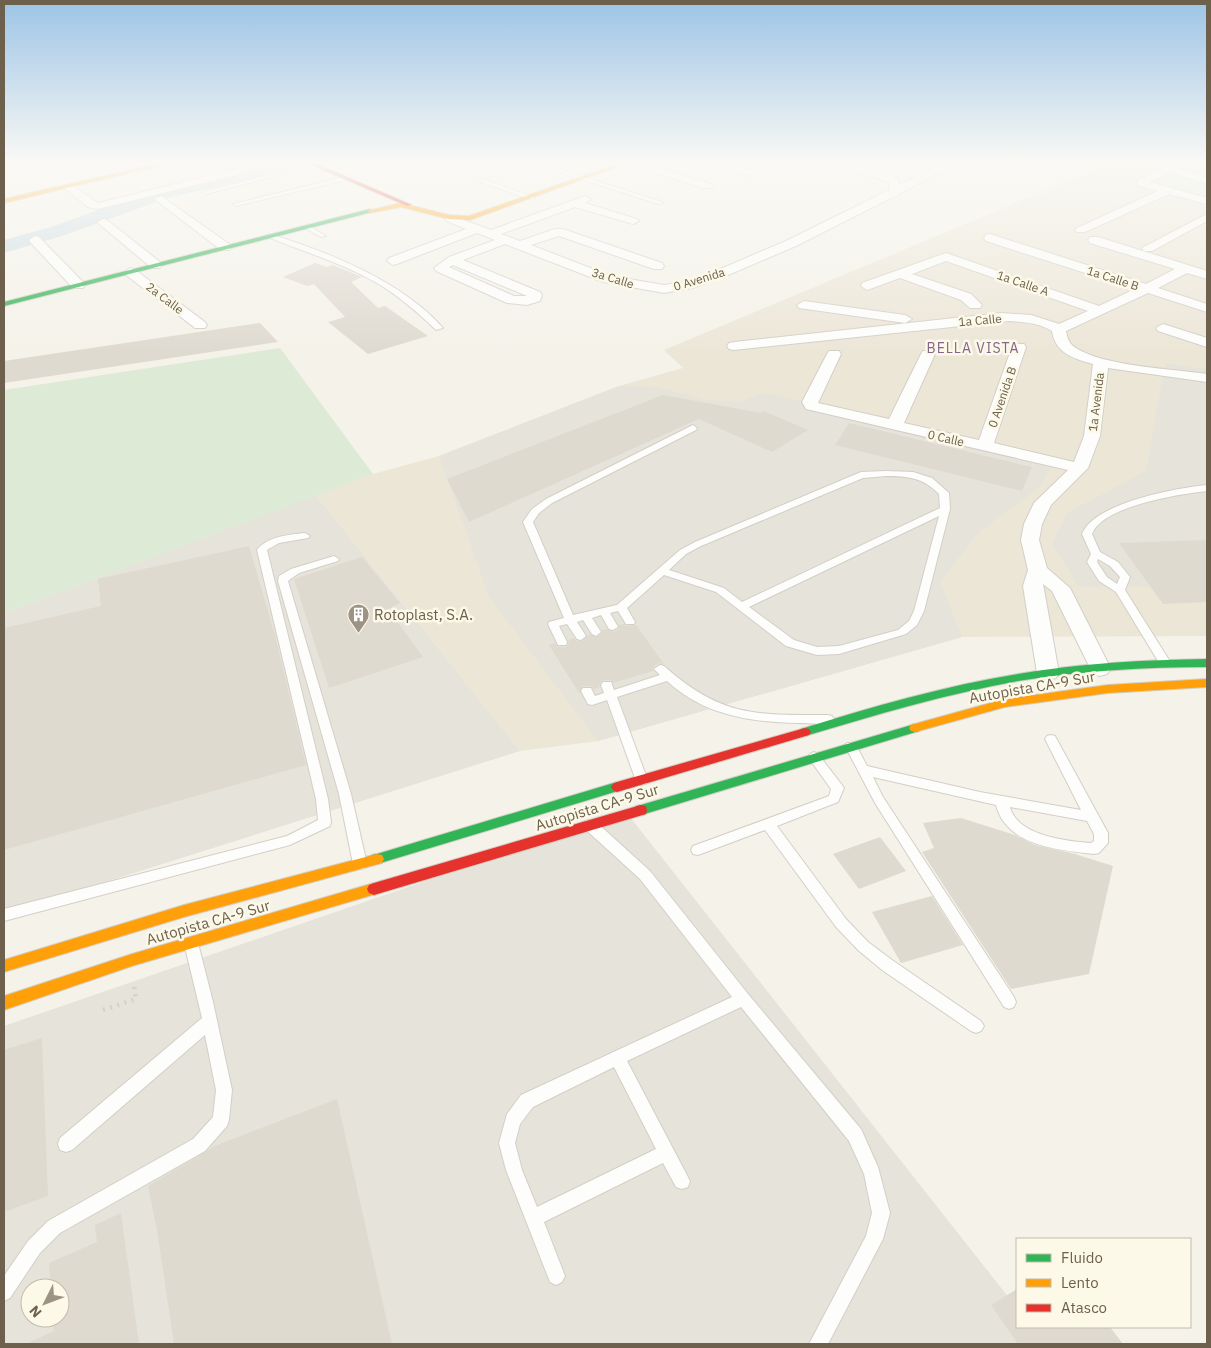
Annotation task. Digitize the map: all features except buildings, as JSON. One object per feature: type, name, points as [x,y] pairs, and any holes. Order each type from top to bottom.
[{"type":"main road","points":[[4,304],[307,227]]},
{"type":"main road","name":"Autopista CA-9 Sur","points":[[4,966],[184,911],[360,864],[847,719],[970,688],[1048,673],[1164,664],[1207,663]]},
{"type":"main road","name":"Autopista CA-9 Sur","points":[[4,1002],[75,977],[590,825],[943,718],[1006,704],[1108,689],[1207,683]]},
{"type":"street","points":[[109,227],[156,265]]},
{"type":"street","points":[[199,227],[225,247]]},
{"type":"street","name":"3a Calle","points":[[471,227],[608,279],[664,289]]},
{"type":"street","points":[[491,234],[510,227]]},
{"type":"street","name":"0 Avenida","points":[[664,289],[687,285],[722,273],[826,227]]},
{"type":"street","points":[[1081,230],[1088,227]]},
{"type":"street","points":[[1148,248],[1188,227]]},
{"type":"street","points":[[393,262],[477,229]]},
{"type":"street","points":[[521,245],[558,232],[658,266]]},
{"type":"street","name":"1a Calle B","points":[[990,238],[1207,308]]},
{"type":"street","points":[[34,240],[78,285]]},
{"type":"street","points":[[455,261],[530,292],[535,295],[534,298],[526,301],[512,300],[440,268],[455,261],[505,240]]},
{"type":"street","points":[[1094,240],[1207,275]]},
{"type":"street","name":"1a Calle A","points":[[901,274],[946,257],[1099,310]]},
{"type":"street","points":[[1186,268],[1146,289],[1059,329],[1060,340],[1068,349],[1083,357],[1101,362],[1207,378]]},
{"type":"street","name":"2a Calle","points":[[130,272],[200,325]]},
{"type":"street","points":[[867,286],[901,274],[966,298],[975,305]]},
{"type":"street","points":[[804,305],[938,324]]},
{"type":"street","name":"1a Calle","points":[[734,346],[1001,317],[1042,321],[1059,329]]},
{"type":"street","points":[[1163,328],[1207,343]]},
{"type":"street","name":"0 Avenida B","points":[[985,447],[1020,347]]},
{"type":"street","name":"0 Calle","points":[[834,354],[810,402],[811,406],[1080,468]]},
{"type":"street","points":[[894,426],[928,354]]},
{"type":"street","name":"1a Avenida","points":[[1048,673],[1033,586],[1038,570],[1030,540],[1033,524],[1043,503],[1080,468],[1092,436],[1101,362]]},
{"type":"street","points":[[1038,570],[1060,588],[1100,669]]},
{"type":"lane","points":[[307,227],[323,236]]},
{"type":"lane","points":[[270,236],[336,260],[365,274],[402,296],[439,328]]},
{"type":"lane","points":[[581,636],[570,620],[528,522],[535,511],[549,501],[693,428]]},
{"type":"lane","points":[[562,642],[553,624],[621,606],[684,552],[698,544],[861,475],[886,472],[929,480],[944,493],[945,510],[919,611],[913,622],[902,632],[839,650],[817,651],[790,643],[720,590],[662,571]]},
{"type":"lane","points":[[1120,590],[1124,577],[1114,564],[1096,554],[1087,534],[1092,524],[1116,510],[1192,489],[1207,488]]},
{"type":"lane","points":[[742,606],[945,510]]},
{"type":"lane","points":[[4,915],[290,840],[325,822],[322,799],[262,550],[264,546],[271,543],[305,536]]},
{"type":"lane","points":[[1096,554],[1092,562],[1103,579],[1120,590],[1164,664]]},
{"type":"lane","points":[[334,559],[295,571],[283,578],[283,581],[345,794],[360,864]]},
{"type":"lane","points":[[621,606],[630,622]]},
{"type":"lane","points":[[604,611],[613,627]]},
{"type":"lane","points":[[586,616],[596,632]]},
{"type":"lane","points":[[587,691],[592,701],[610,690],[664,673],[688,694],[709,705],[735,714],[764,719],[847,719]]},
{"type":"lane","points":[[610,690],[642,781]]},
{"type":"lane","points":[[1002,802],[1002,812],[1011,823],[1028,834],[1064,846],[1094,849],[1101,843],[1101,833],[1051,739]]},
{"type":"lane","points":[[852,746],[862,770],[879,800],[1008,1002]]},
{"type":"lane","points":[[698,850],[834,799],[838,794],[838,788],[814,757]]},
{"type":"lane","points":[[862,770],[1002,802],[1091,817]]},
{"type":"lane","points":[[768,824],[841,922],[863,946],[887,965],[976,1026]]},
{"type":"lane","points":[[590,825],[645,875],[743,999],[855,1135],[872,1173],[881,1213],[874,1240],[818,1344]]},
{"type":"lane","points":[[4,1292],[34,1247],[54,1227],[199,1145],[221,1120],[224,1090],[191,943]]},
{"type":"lane","points":[[556,1276],[514,1170],[507,1143],[512,1120],[527,1101],[743,999]]},
{"type":"lane","points":[[66,1144],[210,1022]]},
{"type":"lane","points":[[617,1058],[682,1181]]},
{"type":"lane","points":[[534,1218],[667,1152]]},
{"type":"path","points":[[103,1010],[136,999]]},
{"type":"shaded area","points":[[958,227],[1207,227],[1207,636],[962,637],[598,741],[520,751],[316,495],[373,474],[439,456],[619,386],[683,368],[664,350]]},
{"type":"shaded area","points":[[1165,363],[1207,369],[1207,585],[1079,587],[1052,544],[1067,513],[1146,471]]},
{"type":"shaded area","points":[[619,386],[657,387],[705,400],[739,402],[765,393],[1054,463],[1039,488],[979,532],[940,582],[962,637],[598,741],[489,597],[439,456]]},
{"type":"shaded area","points":[[316,495],[520,751],[4,914],[4,613]]},
{"type":"shaded area","points":[[626,812],[1016,1307],[1016,1328],[1033,1328],[1046,1344],[4,1344],[4,1026]]},
{"type":"green space","points":[[280,348],[373,474],[4,613],[4,390]]},
{"type":"waterway","points":[[4,247],[69,227]]},
{"type":"traffic: fast","points":[[4,304],[307,227]]},
{"type":"traffic: fast","points":[[805,732],[864,714],[987,683],[1107,667],[1207,663]]},
{"type":"traffic: fast","points":[[641,810],[915,728]]},
{"type":"traffic: fast","points":[[377,859],[617,787]]},
{"type":"traffic: slow","points":[[915,728],[1005,703],[1108,689],[1207,683]]},
{"type":"traffic: slow","points":[[4,966],[184,911],[377,859]]},
{"type":"traffic: slow","points":[[4,1003],[132,960],[374,889]]},
{"type":"traffic: jam","points":[[617,787],[805,732]]},
{"type":"traffic: jam","points":[[374,889],[641,810]]},
{"type":"place","name":"Rotoplast, S.A.","points":[[358,633]]},
{"type":"district","name":"BELLA VISTA","points":[[973,348]]}]
